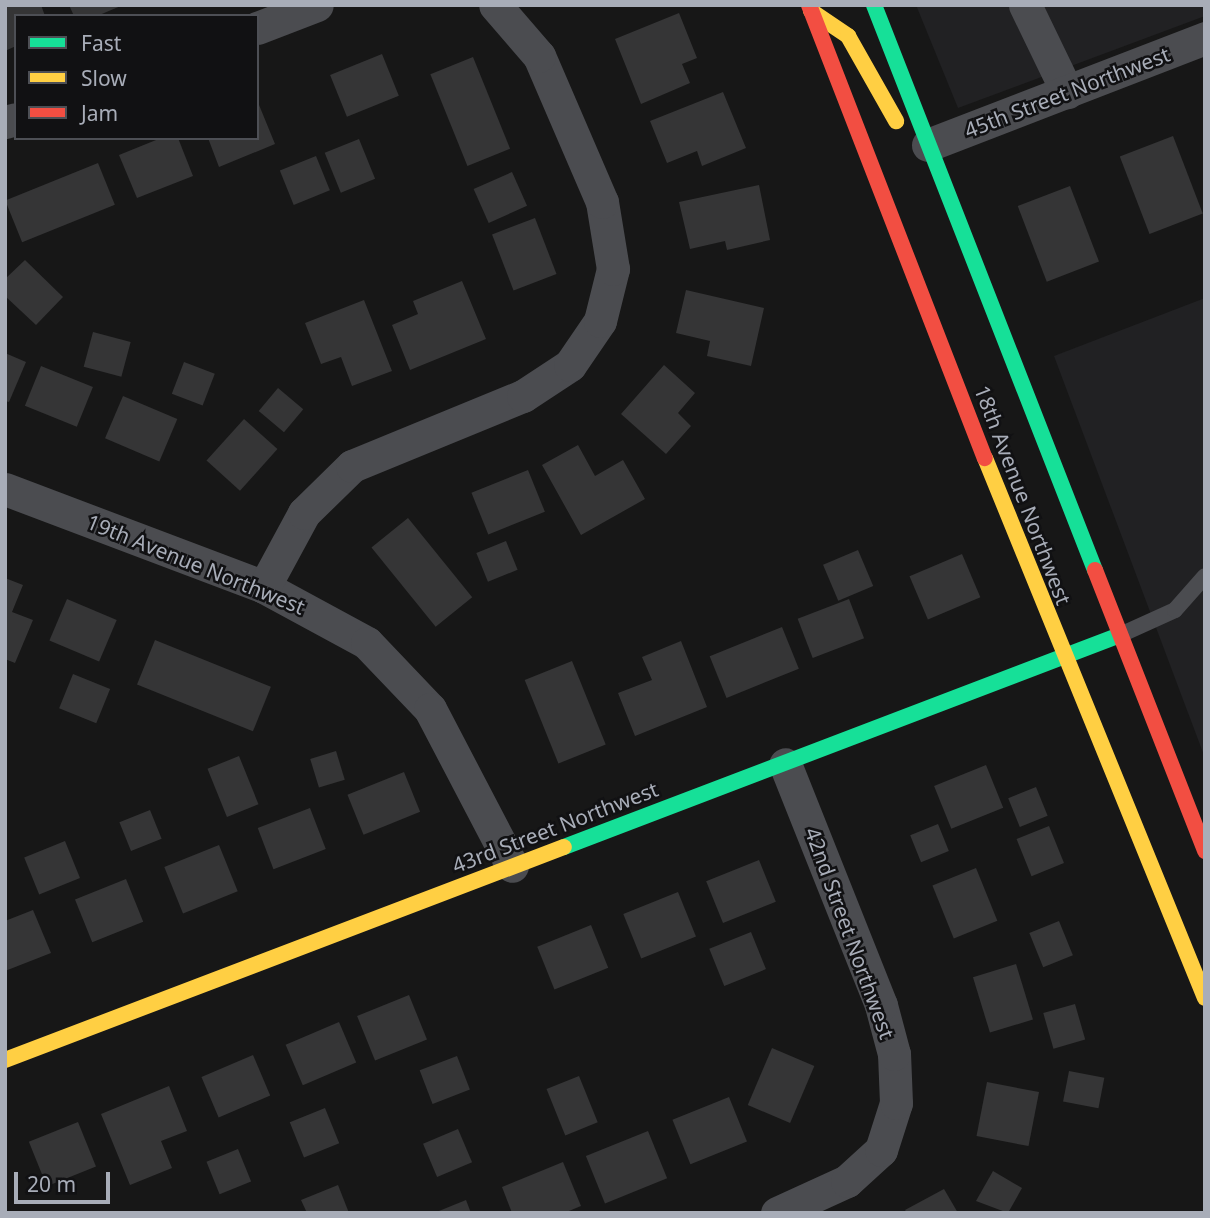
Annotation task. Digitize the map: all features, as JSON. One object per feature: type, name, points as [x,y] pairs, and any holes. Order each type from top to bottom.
[{"type":"main road","name":"18th Avenue Northwest","points":[[874,5],[1205,850]]},
{"type":"main road","name":"18th Avenue Northwest","points":[[810,8],[1063,657],[1205,998]]},
{"type":"main road","points":[[810,8],[848,36],[894,120],[928,145]]},
{"type":"main road","name":"43rd Street Northwest","points":[[5,1060],[1120,635]]},
{"type":"street","points":[[259,27],[317,5]]},
{"type":"street","points":[[264,587],[304,513],[352,466],[523,396],[570,365],[600,321],[612,269],[602,202],[539,56],[495,5]]},
{"type":"street","points":[[1025,5],[1067,92]]},
{"type":"street","name":"45th Street Northwest","points":[[928,145],[1205,38]]},
{"type":"street","name":"19th Avenue Northwest","points":[[5,489],[264,587],[367,643],[418,693],[451,741],[512,866]]},
{"type":"street","name":"42nd Street Northwest","points":[[785,764],[881,1005],[894,1054],[895,1103],[881,1150],[847,1181],[797,1209]]},
{"type":"lane","points":[[1120,635],[1175,610],[1205,576]]},
{"type":"shaded area","points":[[916,5],[1205,5],[1205,16],[958,108]]},
{"type":"shaded area","points":[[1205,298],[1205,758],[1054,356]]},
{"type":"building","points":[[5,5],[41,5],[44,14],[14,14],[14,47],[5,51]]},
{"type":"building","points":[[69,5],[123,5],[102,14],[73,14]]},
{"type":"building","points":[[679,13],[697,58],[682,64],[690,83],[641,104],[615,39]]},
{"type":"building","points":[[382,54],[399,96],[347,117],[330,75]]},
{"type":"building","points":[[473,57],[510,149],[467,166],[430,74]]},
{"type":"building","points":[[723,92],[746,148],[702,166],[697,151],[667,163],[650,121]]},
{"type":"building","points":[[259,105],[275,144],[219,167],[209,140],[259,140]]},
{"type":"building","points":[[1173,136],[1203,213],[1150,234],[1120,156]]},
{"type":"building","points":[[359,139],[375,179],[341,193],[325,153]]},
{"type":"building","points":[[156,140],[179,140],[193,176],[137,198],[119,155]]},
{"type":"building","points":[[316,156],[330,190],[294,205],[280,171]]},
{"type":"building","points":[[98,163],[115,205],[22,242],[5,200]]},
{"type":"building","points":[[512,172],[527,206],[489,223],[474,189]]},
{"type":"building","points":[[759,185],[770,240],[727,250],[725,241],[690,249],[679,202]]},
{"type":"building","points":[[1070,186],[1099,262],[1047,282],[1018,206]]},
{"type":"building","points":[[535,218],[557,274],[514,290],[492,234]]},
{"type":"building","points":[[25,260],[63,297],[36,325],[5,296],[5,279]]},
{"type":"building","points":[[462,281],[486,339],[410,370],[392,325],[418,314],[413,301]]},
{"type":"building","points":[[686,290],[764,308],[751,366],[707,356],[710,341],[676,333]]},
{"type":"building","points":[[364,300],[392,371],[352,386],[341,357],[321,364],[305,323]]},
{"type":"building","points":[[93,332],[131,342],[121,377],[84,367]]},
{"type":"building","points":[[5,353],[26,362],[9,402],[5,401]]},
{"type":"building","points":[[184,362],[215,374],[203,406],[172,394]]},
{"type":"building","points":[[664,365],[695,393],[678,413],[691,426],[666,454],[621,414]]},
{"type":"building","points":[[41,366],[93,387],[77,427],[25,406]]},
{"type":"building","points":[[278,388],[303,409],[284,432],[259,411]]},
{"type":"building","points":[[123,396],[177,419],[159,461],[105,438]]},
{"type":"building","points":[[244,419],[277,449],[240,491],[207,461]]},
{"type":"building","points":[[578,445],[595,476],[623,460],[645,499],[581,535],[542,465]]},
{"type":"building","points":[[528,470],[545,512],[488,535],[471,493]]},
{"type":"building","points":[[408,518],[472,597],[436,627],[371,548]]},
{"type":"building","points":[[506,541],[518,570],[488,582],[476,553]]},
{"type":"building","points":[[858,550],[873,586],[838,601],[823,565]]},
{"type":"building","points":[[962,554],[980,597],[928,620],[910,576]]},
{"type":"building","points":[[5,578],[23,585],[12,612],[33,620],[15,663],[5,659]]},
{"type":"building","points":[[67,599],[117,620],[99,662],[49,640]]},
{"type":"building","points":[[849,599],[864,638],[813,658],[798,619]]},
{"type":"building","points":[[782,627],[799,669],[727,698],[710,656]]},
{"type":"building","points":[[155,640],[271,687],[253,731],[137,685]]},
{"type":"building","points":[[681,641],[707,707],[635,736],[618,693],[652,680],[642,657]]},
{"type":"building","points":[[572,661],[606,744],[558,764],[525,680]]},
{"type":"building","points":[[73,674],[110,689],[96,723],[59,708]]},
{"type":"building","points":[[336,751],[345,780],[319,788],[310,759]]},
{"type":"building","points":[[239,756],[258,804],[227,817],[207,769]]},
{"type":"building","points":[[986,765],[1003,808],[951,829],[934,786]]},
{"type":"building","points":[[404,772],[420,812],[364,835],[347,795]]},
{"type":"building","points":[[1036,787],[1048,816],[1020,827],[1008,798]]},
{"type":"building","points":[[310,808],[326,849],[273,869],[258,828]]},
{"type":"building","points":[[150,810],[162,839],[131,851],[119,822]]},
{"type":"building","points":[[938,824],[949,851],[921,862],[910,835]]},
{"type":"building","points":[[1049,826],[1064,863],[1032,876],[1017,839]]},
{"type":"building","points":[[65,841],[80,878],[39,895],[24,857]]},
{"type":"building","points":[[219,845],[238,891],[183,913],[164,867]]},
{"type":"building","points":[[759,860],[776,902],[723,923],[706,881]]},
{"type":"building","points":[[976,868],[997,921],[954,938],[932,886]]},
{"type":"building","points":[[126,879],[143,922],[92,942],[75,900]]},
{"type":"building","points":[[678,892],[696,937],[641,959],[623,914]]},
{"type":"building","points":[[33,910],[51,953],[5,971],[5,921]]},
{"type":"building","points":[[1059,921],[1073,955],[1043,967],[1029,933]]},
{"type":"building","points":[[591,925],[608,968],[554,989],[537,947]]},
{"type":"building","points":[[751,932],[766,969],[724,986],[709,949]]},
{"type":"building","points":[[1016,964],[1033,1019],[990,1033],[973,977]]},
{"type":"building","points":[[409,995],[427,1040],[375,1060],[357,1016]]},
{"type":"building","points":[[1075,1004],[1085,1040],[1053,1049],[1043,1013]]},
{"type":"building","points":[[339,1022],[356,1063],[303,1085],[286,1045]]},
{"type":"building","points":[[772,1048],[814,1066],[790,1123],[748,1105]]},
{"type":"building","points":[[253,1055],[270,1096],[219,1117],[201,1077]]},
{"type":"building","points":[[457,1056],[470,1090],[433,1104],[420,1070]]},
{"type":"building","points":[[1069,1071],[1104,1078],[1098,1108],[1063,1101]]},
{"type":"building","points":[[579,1076],[598,1122],[565,1135],[547,1089]]},
{"type":"building","points":[[987,1082],[1039,1092],[1029,1146],[977,1136]]},
{"type":"building","points":[[169,1086],[187,1131],[161,1141],[172,1168],[130,1185],[101,1114]]},
{"type":"building","points":[[729,1097],[747,1142],[690,1164],[672,1120]]},
{"type":"building","points":[[325,1108],[339,1143],[304,1157],[290,1122]]},
{"type":"building","points":[[78,1122],[96,1167],[47,1186],[29,1142]]},
{"type":"building","points":[[458,1129],[472,1162],[437,1177],[423,1144]]},
{"type":"building","points":[[648,1131],[667,1178],[605,1203],[586,1156]]},
{"type":"building","points":[[238,1149],[251,1181],[220,1194],[206,1162]]},
{"type":"building","points":[[563,1162],[581,1206],[564,1213],[512,1213],[502,1187]]},
{"type":"building","points":[[993,1171],[1022,1188],[1008,1213],[976,1201]]},
{"type":"building","points":[[338,1185],[349,1213],[307,1213],[301,1200]]},
{"type":"building","points":[[944,1189],[958,1213],[907,1213],[905,1210]]},
{"type":"building","points":[[466,1200],[471,1213],[434,1213]]},
{"type":"traffic: fast","points":[[874,5],[1095,570]]},
{"type":"traffic: fast","points":[[564,847],[1120,635]]},
{"type":"traffic: slow","points":[[811,11],[848,36],[896,121]]},
{"type":"traffic: slow","points":[[985,458],[1205,998]]},
{"type":"traffic: slow","points":[[5,1060],[564,847]]},
{"type":"traffic: jam","points":[[809,5],[985,458]]},
{"type":"traffic: jam","points":[[1095,570],[1205,851]]}]
